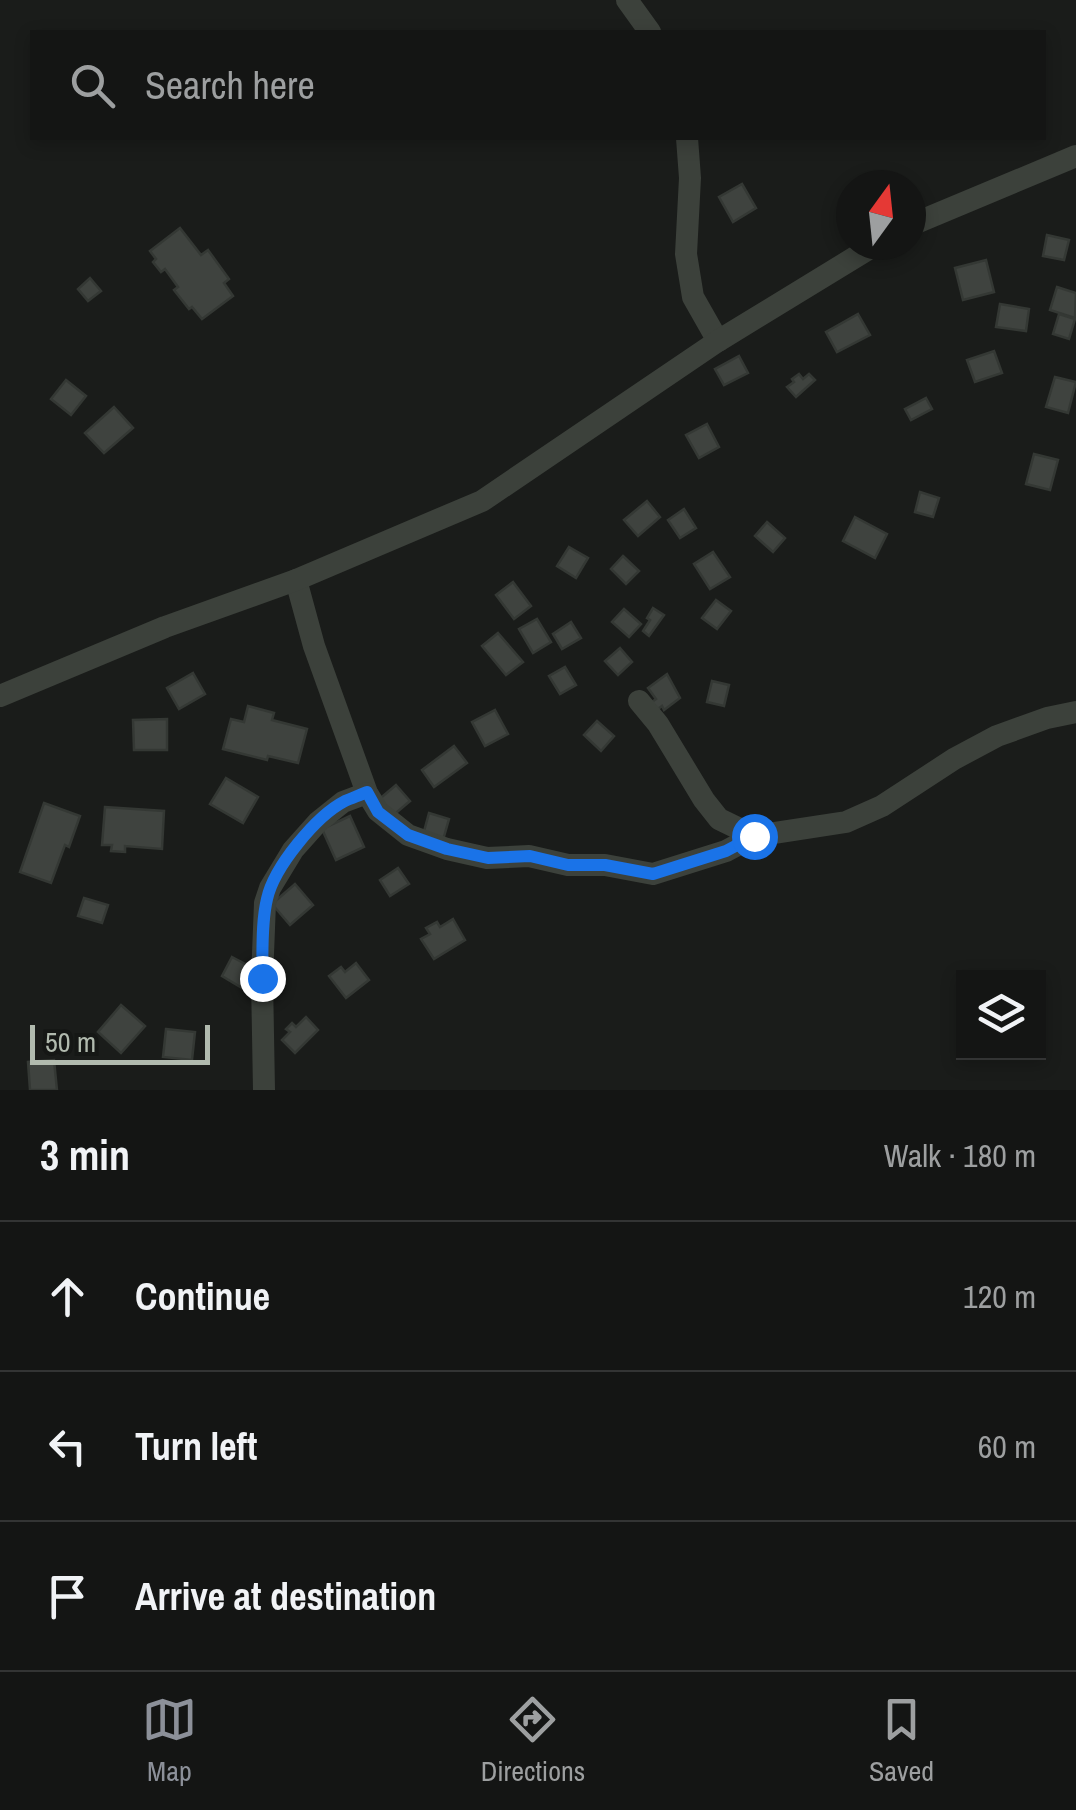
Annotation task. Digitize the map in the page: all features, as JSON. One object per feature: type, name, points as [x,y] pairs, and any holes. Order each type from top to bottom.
[{"type":"street","points":[[627,0],[649,30]]},
{"type":"street","points":[[687,140],[690,178],[686,254],[693,297],[718,341]]},
{"type":"street","points":[[926,220],[1076,156]]},
{"type":"street","points":[[3,696],[165,627],[296,580],[482,501],[718,341],[850,260]]},
{"type":"street","points":[[296,580],[314,646],[367,792],[378,812],[408,835],[488,858],[530,856],[568,865],[605,865],[653,874],[726,851],[754,836],[846,822],[882,806],[997,736],[1076,712]]},
{"type":"street","points":[[638,701],[658,724],[719,819],[754,836]]},
{"type":"street","points":[[264,1090],[262,978],[265,903],[270,888],[293,850],[318,822],[343,802],[367,792]]},
{"type":"building","points":[[742,184],[756,208],[733,222],[719,197]]},
{"type":"building","points":[[180,228],[201,255],[208,250],[229,279],[224,283],[233,296],[202,319],[174,290],[178,287],[165,269],[161,272],[153,262],[156,259],[150,251]]},
{"type":"building","points":[[1047,235],[1069,240],[1064,260],[1043,256]]},
{"type":"building","points":[[986,260],[994,292],[963,300],[955,268]]},
{"type":"building","points":[[90,278],[101,291],[88,301],[78,289]]},
{"type":"building","points":[[1057,287],[1076,293],[1075,318],[1050,310]]},
{"type":"building","points":[[1000,304],[1029,309],[1026,331],[996,327]]},
{"type":"building","points":[[858,314],[870,335],[837,352],[826,332]]},
{"type":"building","points":[[1059,314],[1075,319],[1069,339],[1053,334]]},
{"type":"building","points":[[994,351],[1002,373],[975,382],[967,360]]},
{"type":"building","points":[[739,356],[748,373],[724,385],[715,369]]},
{"type":"building","points":[[799,374],[803,379],[809,374],[815,380],[796,397],[787,387]]},
{"type":"building","points":[[1055,377],[1076,382],[1068,413],[1046,407]]},
{"type":"building","points":[[66,380],[86,396],[71,415],[51,399]]},
{"type":"building","points":[[926,398],[932,409],[911,420],[905,409]]},
{"type":"building","points":[[114,407],[133,428],[104,453],[85,433]]},
{"type":"building","points":[[707,424],[719,447],[699,458],[686,435]]},
{"type":"building","points":[[1034,454],[1058,460],[1050,490],[1026,484]]},
{"type":"building","points":[[920,492],[939,498],[933,517],[915,512]]},
{"type":"building","points":[[647,501],[660,517],[638,536],[624,520]]},
{"type":"building","points":[[684,509],[696,528],[680,538],[668,520]]},
{"type":"building","points":[[855,517],[887,534],[875,558],[843,541]]},
{"type":"building","points":[[767,522],[785,538],[773,552],[755,536]]},
{"type":"building","points":[[569,547],[588,558],[576,578],[557,566]]},
{"type":"building","points":[[713,552],[730,577],[710,589],[694,564]]},
{"type":"building","points":[[623,556],[639,571],[626,584],[611,569]]},
{"type":"building","points":[[513,582],[531,606],[514,619],[496,595]]},
{"type":"building","points":[[716,600],[731,611],[717,629],[702,618]]},
{"type":"building","points":[[653,608],[664,615],[649,636],[643,631]]},
{"type":"building","points":[[624,609],[641,624],[629,637],[612,622]]},
{"type":"building","points":[[537,619],[551,642],[533,653],[519,629]]},
{"type":"building","points":[[571,622],[581,638],[562,649],[553,634]]},
{"type":"building","points":[[498,633],[523,662],[506,675],[482,646]]},
{"type":"building","points":[[620,648],[632,662],[618,675],[605,661]]},
{"type":"building","points":[[565,667],[576,685],[560,694],[549,676]]},
{"type":"building","points":[[193,673],[205,694],[179,709],[167,688]]},
{"type":"building","points":[[667,674],[680,698],[654,712],[648,705],[656,699],[648,688]]},
{"type":"building","points":[[712,681],[729,685],[724,706],[707,702]]},
{"type":"building","points":[[248,706],[274,713],[272,720],[307,729],[298,763],[223,749],[231,719],[244,722]]},
{"type":"building","points":[[495,710],[508,734],[485,746],[472,722]]},
{"type":"building","points":[[167,719],[167,750],[134,750],[133,720]]},
{"type":"building","points":[[597,721],[614,736],[601,751],[584,735]]},
{"type":"building","points":[[454,746],[467,763],[434,787],[422,770]]},
{"type":"building","points":[[226,778],[258,797],[243,823],[210,804]]},
{"type":"building","points":[[396,785],[410,801],[390,818],[376,802]]},
{"type":"building","points":[[44,803],[80,816],[51,883],[20,872]]},
{"type":"building","points":[[105,807],[164,811],[162,849],[125,846],[125,852],[111,851],[112,845],[102,845]]},
{"type":"building","points":[[429,813],[449,819],[443,840],[423,835]]},
{"type":"building","points":[[350,816],[364,847],[336,860],[322,829]]},
{"type":"building","points":[[398,868],[409,884],[390,896],[380,880]]},
{"type":"building","points":[[295,884],[313,905],[290,925],[272,904]]},
{"type":"building","points":[[84,898],[108,905],[102,923],[78,916]]},
{"type":"building","points":[[453,919],[465,940],[434,959],[421,939],[430,934],[426,928],[437,922],[440,927]]},
{"type":"building","points":[[232,957],[253,968],[242,988],[222,976]]},
{"type":"building","points":[[356,963],[369,980],[346,998],[329,976],[341,967],[345,972]]},
{"type":"building","points":[[121,1005],[145,1026],[121,1053],[98,1032]]},
{"type":"building","points":[[306,1017],[318,1030],[295,1053],[282,1040],[292,1023],[296,1027]]},
{"type":"building","points":[[166,1029],[195,1032],[192,1060],[163,1057]]},
{"type":"building","points":[[54,1060],[57,1090],[30,1090],[28,1062]]},
{"type":"route","points":[[262,978],[265,903],[270,888],[293,850],[318,822],[343,802],[367,792],[378,812],[408,835],[488,858],[530,856],[568,865],[605,865],[653,874],[726,851],[754,836]]}]
